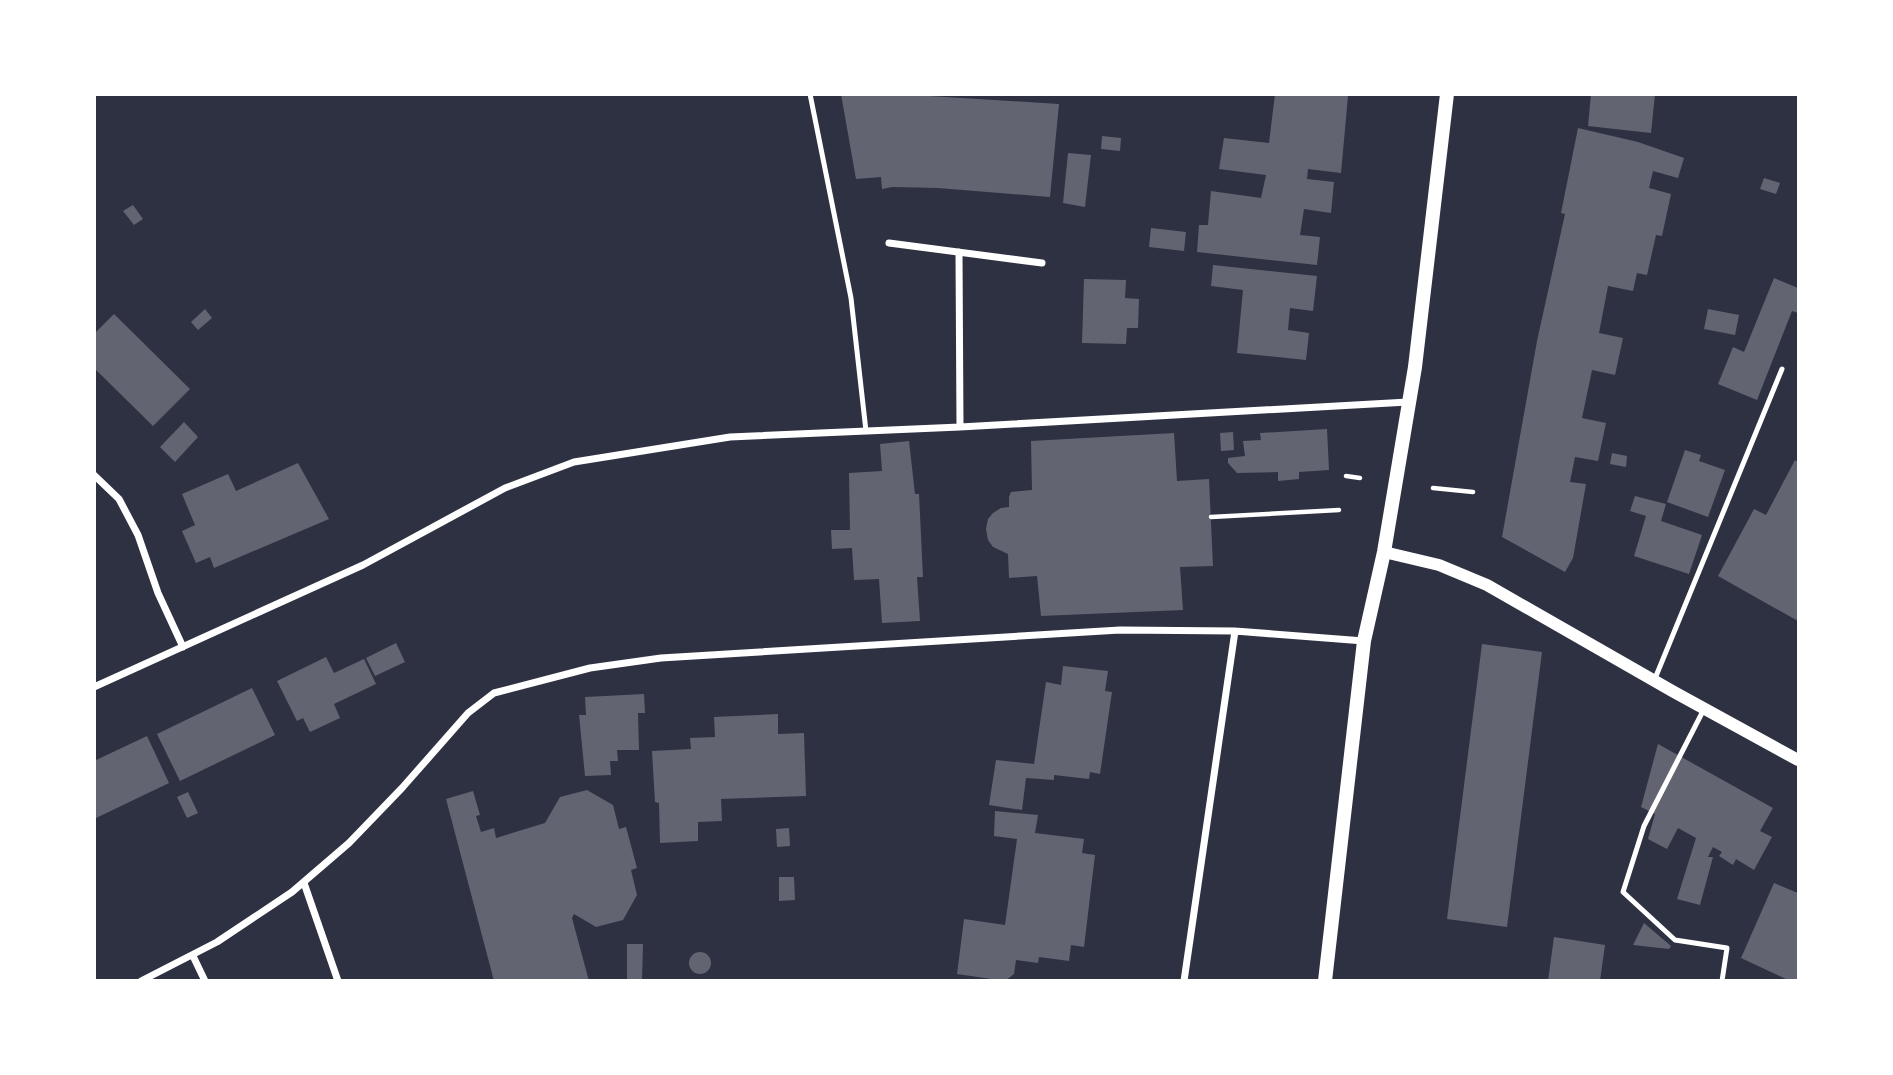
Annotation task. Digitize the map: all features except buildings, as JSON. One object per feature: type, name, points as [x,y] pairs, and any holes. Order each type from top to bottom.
[{"type":"main road","points":[[1325,981],[1364,641],[1384,552],[1417,350],[1447,94]]},
{"type":"street","points":[[889,243],[1042,263]]},
{"type":"street","points":[[959,252],[960,427]]},
{"type":"street","points":[[94,687],[363,565],[505,488],[574,462],[730,437],[1409,402]]},
{"type":"street","points":[[94,475],[119,499],[132,523],[158,593],[183,647]]},
{"type":"street","points":[[1384,552],[1439,565],[1487,585],[1798,760]]},
{"type":"street","points":[[141,981],[217,942],[303,883],[349,843],[468,713],[494,693],[525,683],[590,668],[662,658],[1120,630],[1235,631],[1364,641]]},
{"type":"street","points":[[1184,981],[1235,631]]},
{"type":"street","points":[[303,883],[338,981]]},
{"type":"street","points":[[193,956],[205,981]]},
{"type":"lane","points":[[810,94],[851,298],[866,431]]},
{"type":"lane","points":[[1654,681],[1782,369]]},
{"type":"lane","points":[[1704,709],[1644,826],[1623,892],[1675,940],[1727,948],[1722,981]]},
{"type":"path","points":[[1346,476],[1360,478]]},
{"type":"path","points":[[1433,488],[1472,492]]},
{"type":"path","points":[[1211,517],[1339,510]]}]
